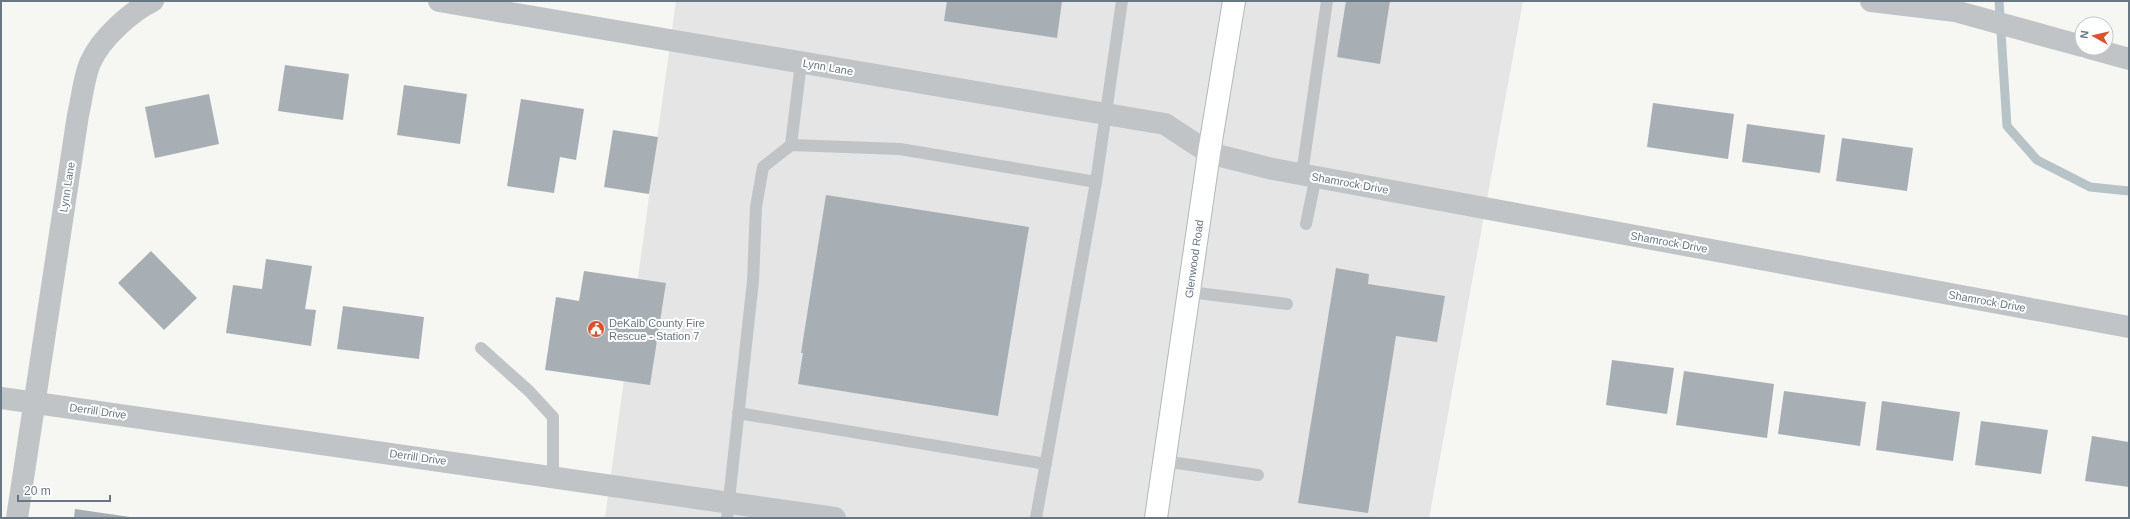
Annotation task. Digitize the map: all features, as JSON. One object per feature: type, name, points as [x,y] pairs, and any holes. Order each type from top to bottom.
[{"type":"main road","name":"Glenwood Road","points":[[1156,518],[1209,153],[1234,1]]},
{"type":"street","name":"Lynn Lane","points":[[17,518],[78,115],[91,61],[114,29],[139,8],[153,1]]},
{"type":"street","name":"Lynn Lane","points":[[439,1],[1165,124],[1209,153]]},
{"type":"street","points":[[1871,1],[1955,11],[2074,44]]},
{"type":"street","points":[[2114,55],[2129,59]]},
{"type":"street","name":"Shamrock Drive","points":[[1209,153],[1309,175],[2129,327]]},
{"type":"street","name":"Derrill Drive","points":[[1,398],[34,401],[553,477],[727,510],[836,518]]},
{"type":"lane","points":[[1036,518],[1096,182],[1122,1]]},
{"type":"lane","points":[[1306,224],[1309,175],[1327,1]]},
{"type":"lane","points":[[791,145],[801,63]]},
{"type":"lane","points":[[727,510],[753,281],[756,207],[763,167],[791,145],[900,149],[1096,182]]},
{"type":"lane","points":[[1189,292],[1287,304]]},
{"type":"lane","points":[[482,348],[529,391],[553,418],[553,477]]},
{"type":"lane","points":[[738,413],[1046,464]]},
{"type":"lane","points":[[1164,461],[1258,475]]},
{"type":"shaded area","points":[[676,1],[1523,1],[1429,518],[605,518]]},
{"type":"building","points":[[947,1],[1062,1],[1057,38],[944,21]]},
{"type":"building","points":[[1346,1],[1390,1],[1380,64],[1337,57]]},
{"type":"building","points":[[285,65],[349,74],[343,120],[278,111]]},
{"type":"building","points":[[404,85],[467,94],[460,144],[397,135]]},
{"type":"building","points":[[209,94],[219,144],[155,158],[145,107]]},
{"type":"building","points":[[521,99],[584,109],[576,160],[560,157],[554,193],[507,186]]},
{"type":"building","points":[[1653,103],[1734,114],[1728,159],[1647,147]]},
{"type":"building","points":[[1747,124],[1825,135],[1820,173],[1742,162]]},
{"type":"building","points":[[613,130],[658,137],[649,194],[604,187]]},
{"type":"building","points":[[1842,138],[1913,148],[1907,191],[1836,181]]},
{"type":"building","points":[[826,195],[1029,227],[998,416],[798,384],[803,353],[801,353]]},
{"type":"building","points":[[151,251],[197,298],[164,330],[118,283]]},
{"type":"building","points":[[266,259],[312,266],[305,309],[316,310],[311,346],[226,333],[233,285],[262,289]]},
{"type":"building","points":[[1336,268],[1369,274],[1368,284],[1445,296],[1437,342],[1396,336],[1368,513],[1298,503]]},
{"type":"building","points":[[584,271],[666,283],[650,385],[545,370],[556,297],[579,301]]},
{"type":"building","points":[[343,306],[424,317],[419,359],[337,349]]},
{"type":"building","points":[[1612,360],[1674,368],[1667,414],[1606,405]]},
{"type":"building","points":[[1684,371],[1774,384],[1767,438],[1676,425]]},
{"type":"building","points":[[1784,391],[1866,402],[1860,446],[1778,434]]},
{"type":"building","points":[[1882,401],[1960,412],[1953,461],[1876,450]]},
{"type":"building","points":[[1981,421],[2048,430],[2041,474],[1975,465]]},
{"type":"building","points":[[2092,436],[2129,442],[2129,487],[2085,481]]},
{"type":"building","points":[[75,509],[130,517],[130,518],[74,518]]},
{"type":"waterway","points":[[1999,1],[2007,126],[2037,160],[2090,187],[2129,191]]},
{"type":"place","name":"DeKalb County Fire Rescue - Station 7","points":[[596,329]]}]
